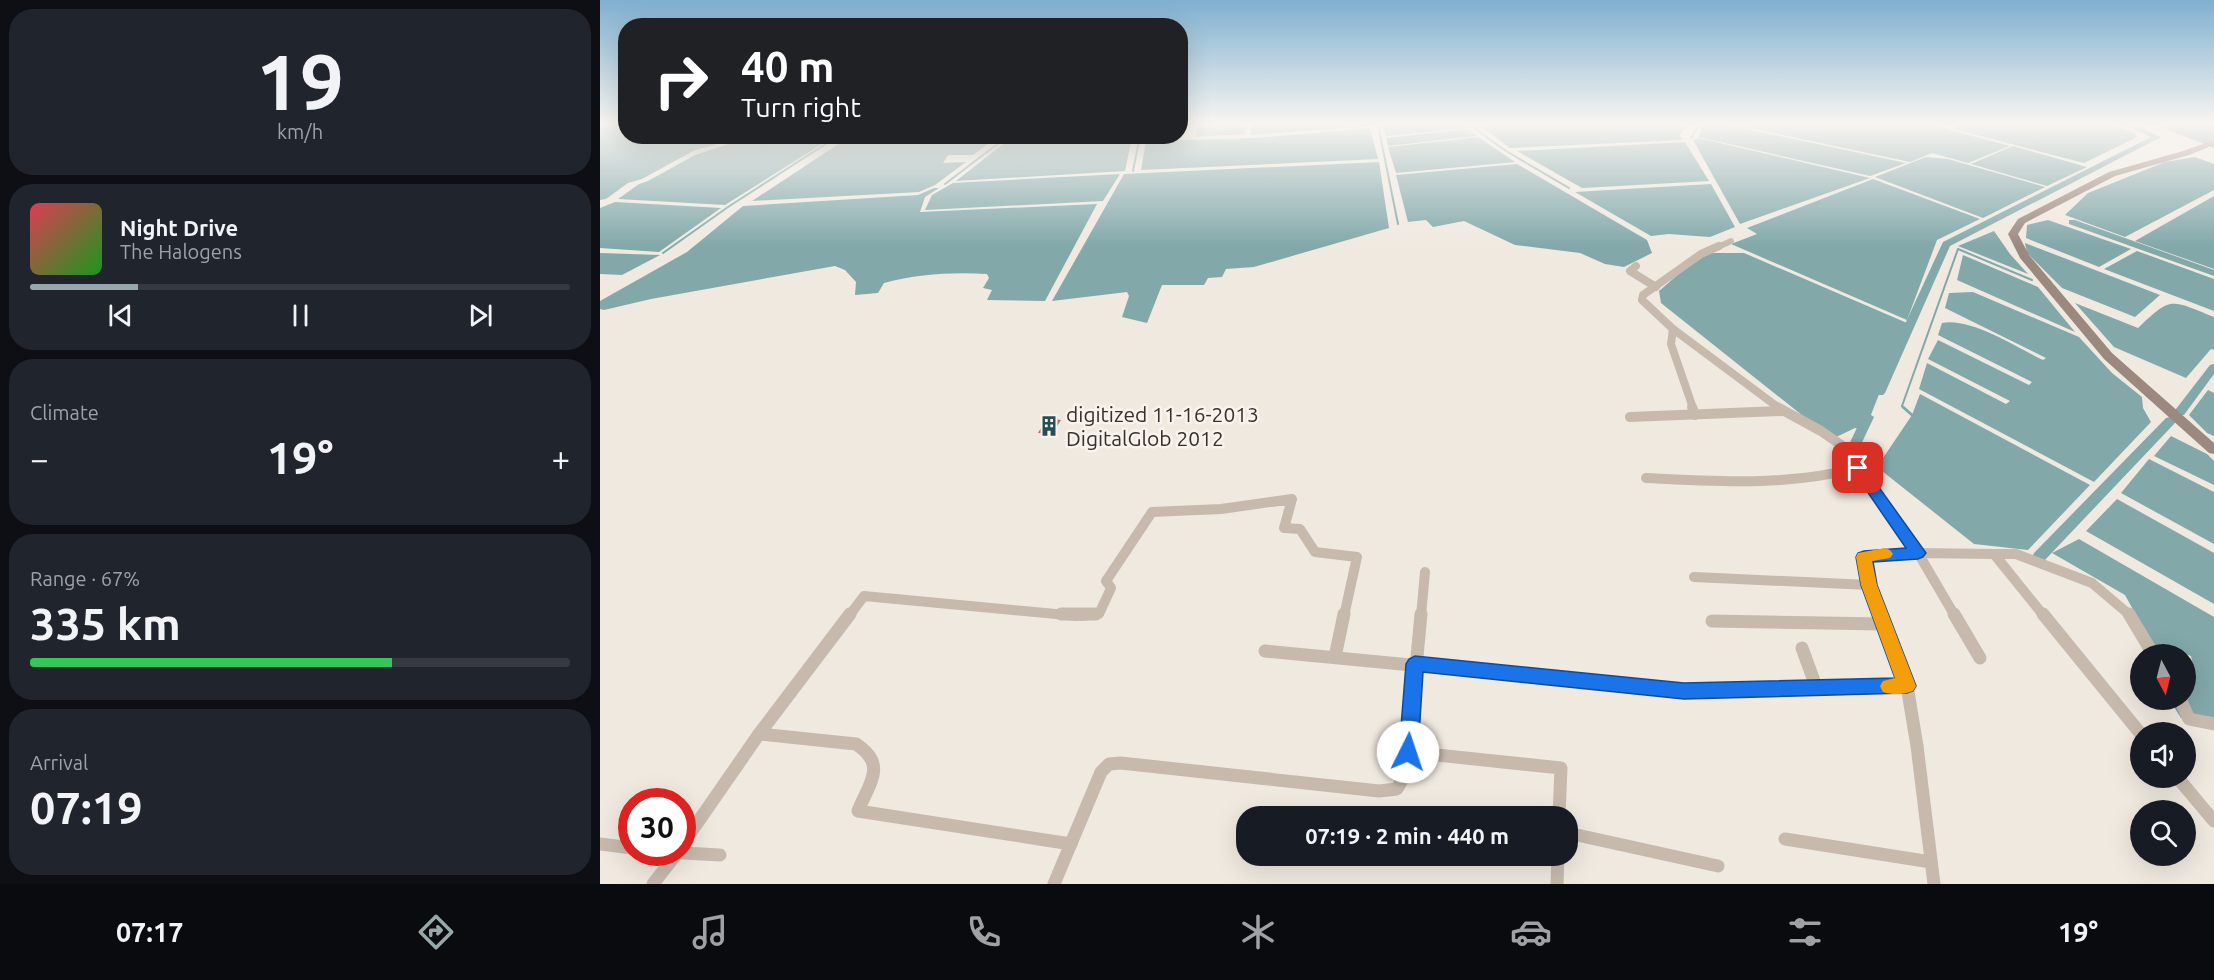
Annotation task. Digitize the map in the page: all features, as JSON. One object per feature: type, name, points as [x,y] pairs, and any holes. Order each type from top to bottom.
[{"type":"main road","points":[[2148,164],[2102,178],[2021,221],[2013,234],[2024,256],[2108,356],[2214,450]]},
{"type":"street","points":[[1731,241],[1701,254],[1643,295],[1642,300],[1673,329],[1783,411],[1844,447],[1918,553],[1980,658]]},
{"type":"street","points":[[1636,266],[1630,271],[1656,287]]},
{"type":"street","points":[[1673,329],[1671,344],[1695,415]]},
{"type":"street","points":[[1630,417],[1783,411]]},
{"type":"street","points":[[1646,478],[1715,482],[1829,477],[1858,468]]},
{"type":"street","points":[[696,823],[759,734],[864,596],[1079,616],[1099,614],[1111,588],[1106,581],[1152,512],[1221,509],[1292,499],[1284,528],[1300,529],[1315,552],[1357,557],[1335,657]]},
{"type":"street","points":[[1934,884],[1917,746],[1907,686],[1869,585],[1864,557],[1918,553],[2016,554],[2092,583],[2131,616],[2147,644]]},
{"type":"street","points":[[1994,554],[2131,722]]},
{"type":"street","points":[[1054,884],[1101,772],[1109,764],[1120,763],[1379,791],[1396,789],[1404,776],[1408,752],[1425,572]]},
{"type":"street","points":[[1694,577],[1869,585]]},
{"type":"street","points":[[1712,621],[1884,624]]},
{"type":"street","points":[[1802,648],[1817,689]]},
{"type":"street","points":[[1264,651],[1684,691],[1907,686]]},
{"type":"street","points":[[2185,710],[2189,719],[2214,724]]},
{"type":"street","points":[[759,734],[856,744],[868,750],[873,755],[876,771],[858,811],[1071,844]]},
{"type":"street","points":[[1408,752],[1561,768],[1559,806]]},
{"type":"street","points":[[2186,788],[2214,820]]},
{"type":"street","points":[[1578,835],[1718,866]]},
{"type":"street","points":[[1785,839],[1931,862]]},
{"type":"street","points":[[600,844],[618,846]]},
{"type":"street","points":[[696,853],[720,855]]},
{"type":"street","points":[[653,884],[666,866]]},
{"type":"street","points":[[1557,884],[1558,866]]},
{"type":"water","points":[[600,164],[669,164],[642,179],[628,183],[606,199],[600,200]]},
{"type":"water","points":[[678,164],[790,164],[725,205],[618,199],[639,184]]},
{"type":"water","points":[[808,164],[963,164],[935,185],[919,192],[752,201]]},
{"type":"water","points":[[977,164],[1126,164],[1125,171],[956,181]]},
{"type":"water","points":[[1142,164],[1265,164],[1141,170]]},
{"type":"water","points":[[1331,164],[1379,164],[1389,228],[1254,267],[1226,269],[1222,277],[1208,278],[1204,285],[1162,285],[1147,323],[1122,317],[1129,296],[1127,292],[1052,301],[1124,174]]},
{"type":"water","points":[[1393,164],[1491,164],[1396,173]]},
{"type":"water","points":[[1517,164],[1647,240],[1652,253],[1624,267],[1605,264],[1580,253],[1515,245],[1464,221],[1433,227],[1426,220],[1408,222],[1396,175]]},
{"type":"water","points":[[1540,164],[1699,164],[1709,181],[1582,188]]},
{"type":"water","points":[[1707,164],[1811,164],[1870,178],[1740,224]]},
{"type":"water","points":[[1818,164],[1903,164],[1870,176]]},
{"type":"water","points":[[1908,164],[1966,164],[2045,187],[1983,218],[1875,177]]},
{"type":"water","points":[[1972,164],[2077,164],[2087,167],[2047,186]]},
{"type":"water","points":[[2159,164],[2214,164],[2214,190],[2125,237],[2065,215],[2088,193]]},
{"type":"water","points":[[1120,174],[1103,201],[925,210],[932,195],[953,183]]},
{"type":"water","points":[[1873,179],[1980,219],[1937,240],[1907,320],[1731,244],[1757,234],[1747,228]]},
{"type":"water","points":[[1711,184],[1735,227],[1710,237],[1669,234],[1651,236],[1575,192]]},
{"type":"water","points":[[939,188],[925,197],[920,212],[1097,204],[1045,301],[987,300],[992,290],[983,288],[989,278],[987,274],[974,273],[935,274],[910,278],[884,283],[878,293],[855,295],[856,282],[845,270],[835,266],[600,309],[600,301],[687,252],[743,206],[918,195]]},
{"type":"water","points":[[2214,196],[2214,269],[2135,241]]},
{"type":"water","points":[[615,202],[721,208],[659,252],[600,248],[600,208]]},
{"type":"water","points":[[2048,220],[2131,249],[2099,267],[2026,238],[2027,225]]},
{"type":"water","points":[[1994,231],[2010,254],[2028,274],[1958,246]]},
{"type":"water","points":[[2025,243],[2160,295],[2135,317],[2062,288],[2027,253]]},
{"type":"water","points":[[2137,251],[2214,279],[2214,311],[2104,269]]},
{"type":"water","points":[[600,253],[660,255],[622,275],[600,274]]},
{"type":"water","points":[[1703,253],[1744,253],[1907,323],[1865,430],[1855,428],[1832,439],[1661,303],[1659,291]]},
{"type":"water","points":[[1963,255],[2038,287],[2075,332],[1957,280]]},
{"type":"water","points":[[1973,292],[2079,337],[2112,373],[2142,397],[2143,408],[2151,422],[2094,482],[1919,389],[1927,363],[2006,404],[2010,401],[1928,359],[1938,340],[2029,385],[2032,382],[1938,335],[1942,323],[1966,324],[2007,341],[2043,360],[2046,358],[1945,308],[1949,293]]},
{"type":"water","points":[[2075,303],[2138,328],[2166,306],[2180,304],[2189,307],[2214,317],[2214,350],[2211,349],[2186,378],[2114,347]]},
{"type":"water","points":[[2208,390],[2214,393],[2214,436],[2207,433],[2189,415]]},
{"type":"water","points":[[1920,394],[2090,485],[2028,550],[1974,544],[1877,467],[1912,415]]},
{"type":"water","points":[[2171,436],[2207,454],[2214,461],[2214,485],[2154,456]]},
{"type":"water","points":[[2149,459],[2214,492],[2214,544],[2121,493]]},
{"type":"water","points":[[2117,499],[2214,553],[2214,604],[2086,531]]},
{"type":"water","points":[[2079,539],[2214,617],[2214,720],[2181,718],[2176,710],[2196,710],[2196,644],[2152,644],[2125,595],[2052,553]]},
{"type":"building","name":"digitized 11-16-2013 DigitalGlob 2012","points":[[1047,418],[1061,420],[1052,434],[1038,433]]},
{"type":"waterway","points":[[663,253],[794,164]]},
{"type":"waterway","points":[[945,184],[971,164]]},
{"type":"waterway","points":[[1133,171],[1134,164]]},
{"type":"waterway","points":[[1386,164],[1398,224]]},
{"type":"waterway","points":[[1529,164],[1569,188]]},
{"type":"waterway","points":[[1879,393],[1946,244],[2103,164]]},
{"type":"waterway","points":[[2072,222],[2214,273]]},
{"type":"waterway","points":[[1903,407],[1958,249],[2032,280]]},
{"type":"waterway","points":[[2180,412],[2214,367]]},
{"type":"waterway","points":[[1903,407],[1912,415]]},
{"type":"waterway","points":[[1851,453],[1868,417]]},
{"type":"waterway","points":[[2039,557],[2170,421]]},
{"type":"slow traffic","points":[[1885,554],[1864,557],[1869,585],[1907,686],[1889,686]]},
{"type":"place","name":"digitized 11-16-2013 DigitalGlob 2012","points":[[1049,426]]},
{"type":"route","points":[[1408,752],[1415,664],[1684,691],[1907,686],[1869,585],[1864,557],[1918,553],[1858,468]]}]
